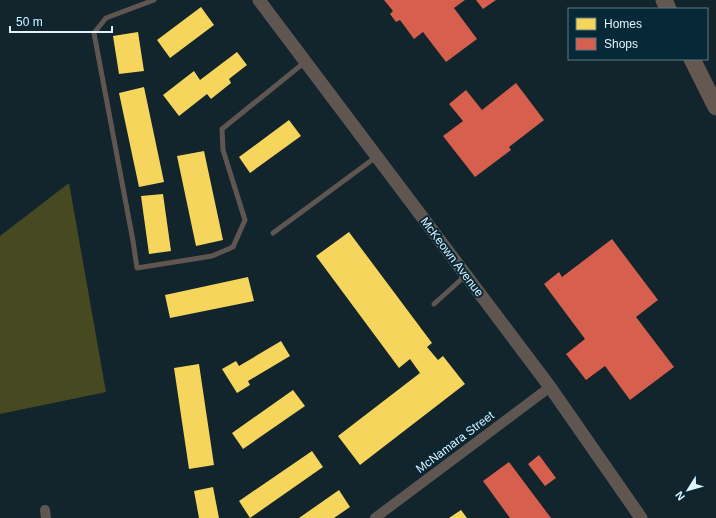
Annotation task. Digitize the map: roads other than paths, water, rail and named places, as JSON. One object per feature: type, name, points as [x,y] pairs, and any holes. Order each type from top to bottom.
[{"type":"highway","points":[[692,60],[716,107]]},
{"type":"street","name":"McKeown Avenue","points":[[259,0],[550,387],[641,518]]},
{"type":"street","name":"McNamara Street","points":[[375,518],[550,387]]},
{"type":"lane","points":[[154,0],[106,18],[94,33],[133,241],[136,268],[212,256],[233,247],[245,220],[223,150],[222,129],[306,62]]},
{"type":"lane","points":[[273,233],[376,157]]},
{"type":"lane","points":[[434,304],[466,276]]}]
